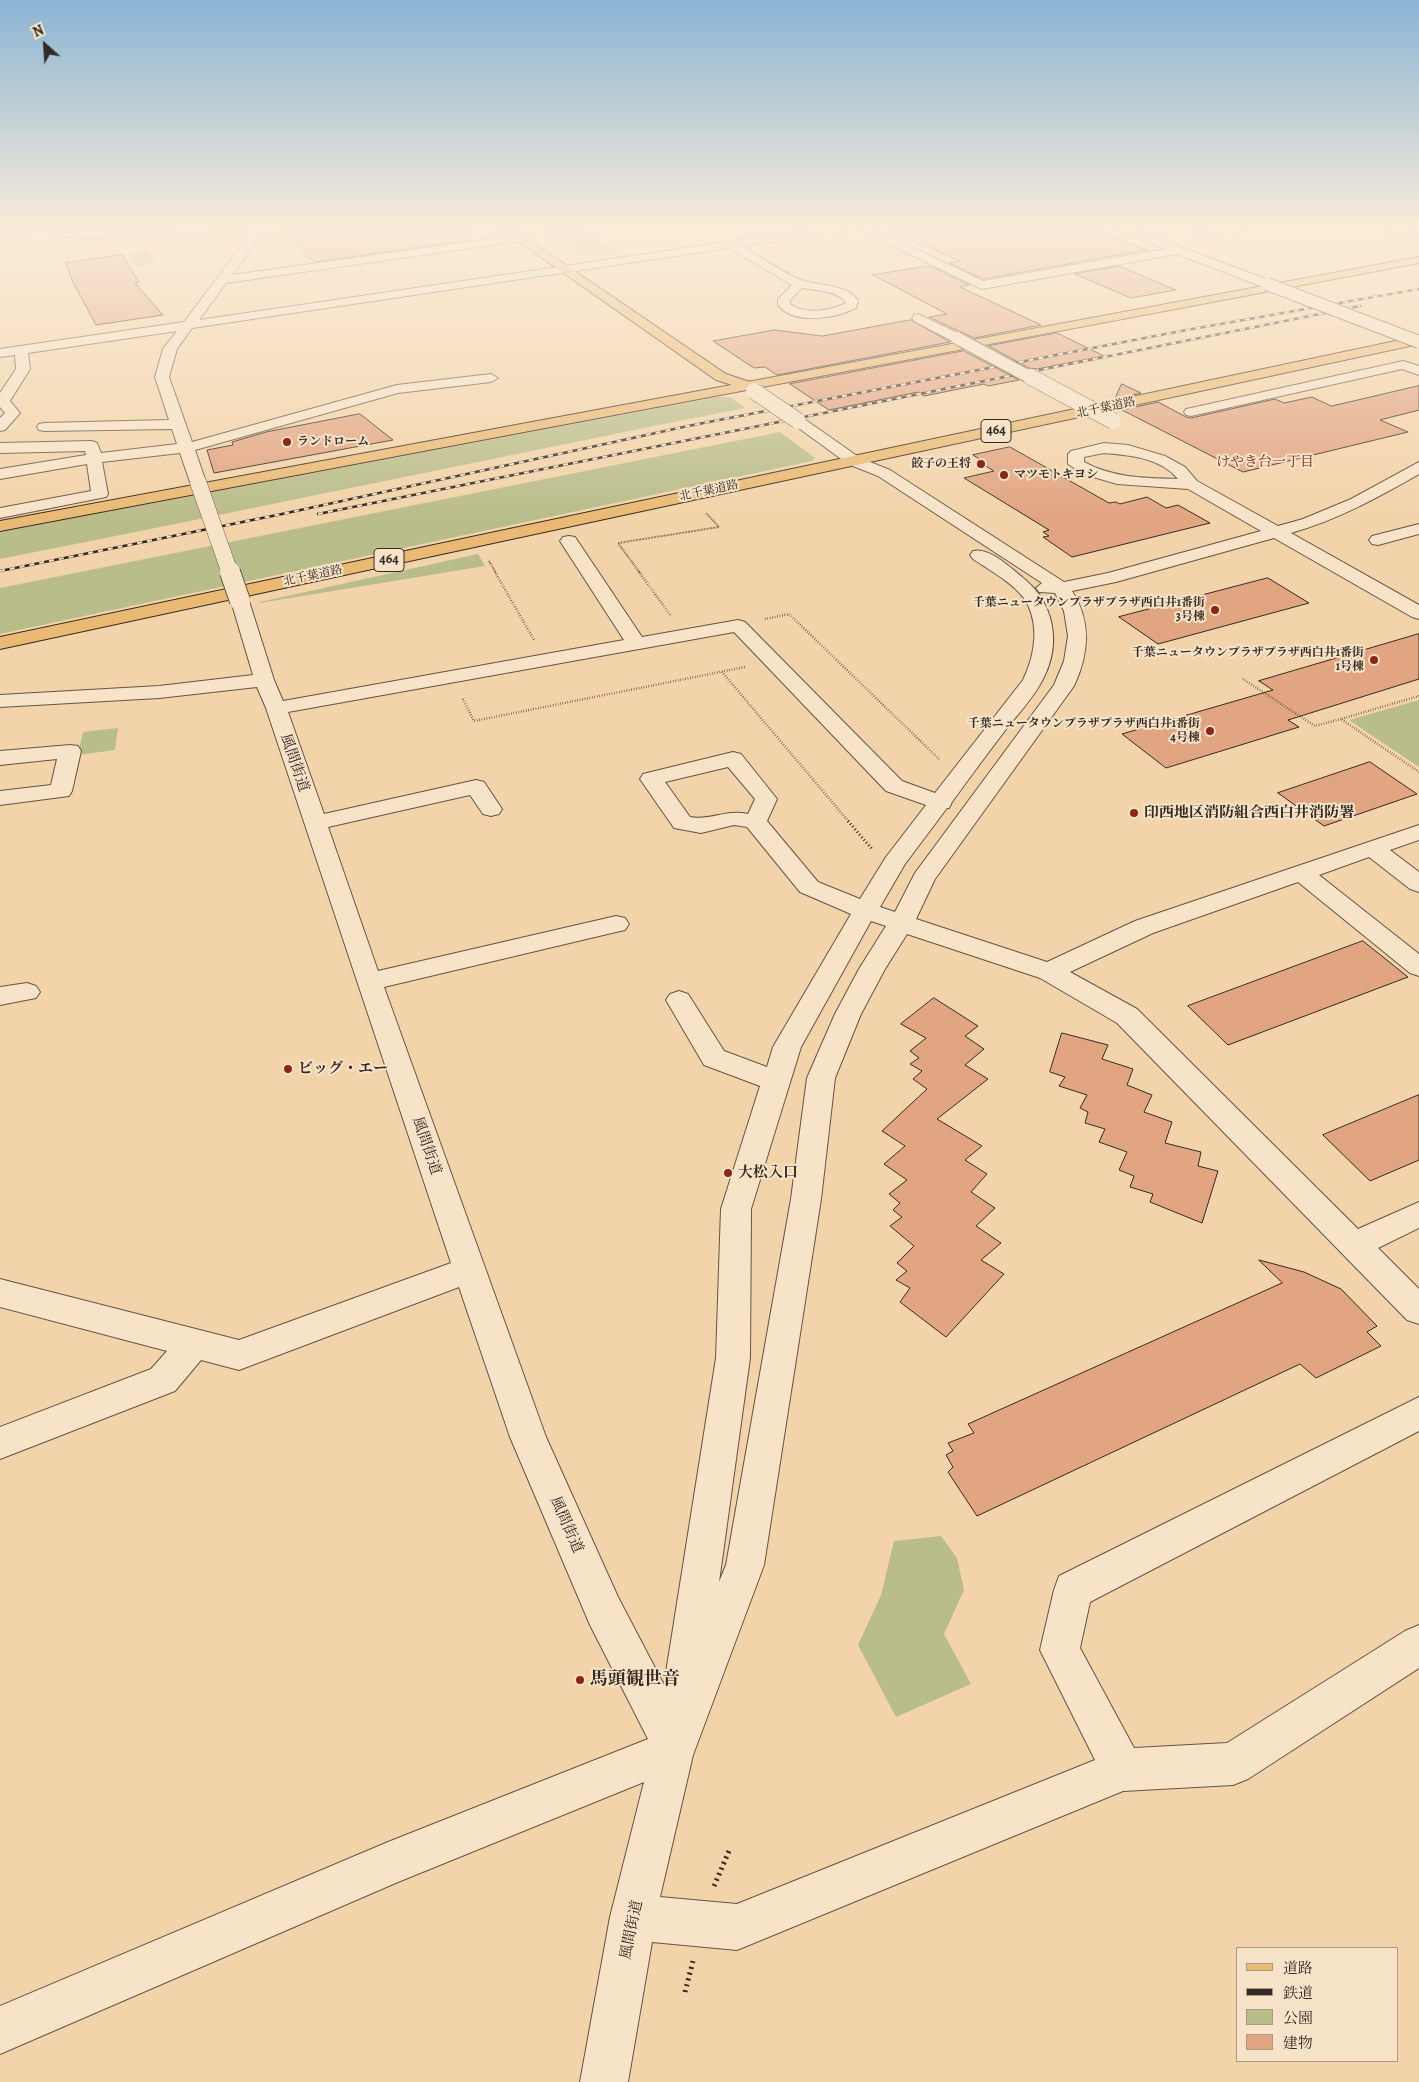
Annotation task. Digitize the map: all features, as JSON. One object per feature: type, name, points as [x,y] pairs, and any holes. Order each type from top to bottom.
[{"type":"main road","points":[[645,324],[721,377],[751,388]]},
{"type":"main road","points":[[664,324],[738,374],[751,388]]},
{"type":"main road","points":[[0,526],[751,388],[1084,324]]},
{"type":"main road","name":"北千葉道路","points":[[0,644],[850,458],[1419,341]]},
{"type":"street","points":[[0,353],[189,324]]},
{"type":"street","name":"風間街道","points":[[190,324],[170,349],[162,377],[240,601],[264,680],[276,708],[369,982],[528,1437],[604,1611],[675,1749],[632,1917],[604,2082]]},
{"type":"street","points":[[930,324],[1113,421]]},
{"type":"street","points":[[1374,324],[1419,341]]},
{"type":"street","points":[[0,427],[13,413],[1,401],[23,369],[21,350]]},
{"type":"street","points":[[1191,412],[1403,365],[1419,371]]},
{"type":"street","points":[[0,474],[94,458],[186,448],[397,389],[491,378]]},
{"type":"street","points":[[0,2030],[388,1864],[675,1749],[746,1564],[806,1199],[821,1078],[848,1014],[902,922],[924,878],[1064,686],[1078,651],[1077,626],[1070,599],[1061,588],[884,473],[850,458],[751,388]]},
{"type":"street","points":[[44,427],[177,424]]},
{"type":"street","points":[[0,448],[92,446],[100,494],[0,513]]},
{"type":"street","points":[[1191,484],[1127,480],[1089,472],[1076,464],[1076,454],[1104,448],[1128,450],[1159,459],[1179,470],[1191,484],[1419,613]]},
{"type":"street","points":[[675,1749],[733,1358],[736,1209],[787,1047],[833,964],[894,862],[1032,681],[1040,667],[1045,647],[1044,628],[1035,602],[1026,589],[866,477],[850,458]]},
{"type":"street","points":[[1026,589],[1061,588],[1110,578],[1278,534],[1335,514],[1419,467]]},
{"type":"street","points":[[1378,540],[1419,529]]},
{"type":"street","points":[[569,541],[637,645]]},
{"type":"street","points":[[276,708],[738,626],[894,786],[941,802]]},
{"type":"street","points":[[0,701],[159,692],[264,680]]},
{"type":"street","points":[[0,758],[70,751],[62,791],[0,798]]},
{"type":"street","points":[[315,823],[476,788],[491,809]]},
{"type":"street","points":[[754,822],[808,887],[866,911],[1049,972],[1127,1016],[1419,1310]]},
{"type":"street","points":[[1049,972],[1144,926],[1419,832]]},
{"type":"street","points":[[1372,848],[1419,884]]},
{"type":"street","points":[[1301,872],[1419,967]]},
{"type":"street","points":[[369,982],[616,924]]},
{"type":"street","points":[[0,996],[27,992]]},
{"type":"street","points":[[679,1000],[714,1058],[776,1081]]},
{"type":"street","points":[[1354,1245],[1419,1214]]},
{"type":"street","points":[[0,1293],[239,1355],[469,1270]]},
{"type":"street","points":[[0,1443],[163,1380],[194,1343]]},
{"type":"street","points":[[1123,1770],[1060,1650],[1073,1590],[1419,1413]]},
{"type":"street","points":[[632,1917],[737,1927],[1123,1770],[1233,1764],[1419,1646]]},
{"type":"path","points":[[685,636],[618,543],[719,528],[703,510]]},
{"type":"path","points":[[488,560],[546,660]]},
{"type":"path","points":[[738,626],[752,621],[789,614],[940,760]]},
{"type":"path","points":[[451,676],[474,721],[772,661]]},
{"type":"path","points":[[722,672],[874,851]]},
{"type":"path","points":[[1243,679],[1315,726],[1419,696]]},
{"type":"path","points":[[1341,719],[1419,772]]},
{"type":"green space","points":[[717,397],[730,397],[745,408],[0,559],[0,532]]},
{"type":"green space","points":[[780,432],[815,458],[812,461],[0,634],[0,588]]},
{"type":"green space","points":[[478,554],[485,566],[260,603],[260,602]]},
{"type":"green space","points":[[1419,700],[1419,767],[1349,720]]},
{"type":"green space","points":[[118,728],[115,750],[78,755],[83,732]]},
{"type":"green space","points":[[941,1536],[957,1558],[964,1590],[944,1634],[971,1684],[896,1717],[858,1645],[881,1595],[894,1541]]},
{"type":"building","points":[[888,324],[918,324],[950,342],[777,375],[765,367],[754,368],[713,341],[774,330],[822,336]]},
{"type":"building","points":[[944,324],[1041,325],[974,338]]},
{"type":"building","points":[[1057,333],[1104,356],[1037,369],[1029,368],[989,346]]},
{"type":"building","points":[[964,351],[1019,380],[988,386],[984,384],[924,396],[918,392],[829,410],[790,384]]},
{"type":"building","points":[[1122,384],[1141,393],[1115,399]]},
{"type":"building","points":[[1419,386],[1419,410],[1380,420],[1408,432],[1243,472],[1122,410],[1158,402],[1191,418],[1275,399],[1284,403],[1312,397],[1331,406]]},
{"type":"building","points":[[360,414],[393,440],[214,473],[207,450],[233,445],[232,442],[266,432]]},
{"type":"building","points":[[1010,447],[1109,503],[1116,502],[1120,504],[1147,497],[1166,508],[1178,505],[1210,523],[1072,557],[1043,537],[1049,536],[1043,532],[1049,530],[964,478],[994,471],[979,462],[983,461],[973,455]]},
{"type":"building","name":"千葉ニュータウンプラザプラザ西白井1番街 3号棟","points":[[1268,578],[1309,603],[1158,644],[1119,617]]},
{"type":"building","points":[[1419,634],[1419,679],[1288,720],[1299,727],[1166,768],[1122,734],[1273,690],[1259,681]]},
{"type":"building","points":[[1370,762],[1417,794],[1324,826],[1278,793]]},
{"type":"building","points":[[1363,941],[1408,977],[1228,1045],[1188,1006]]},
{"type":"building","points":[[934,998],[978,1026],[965,1036],[984,1049],[965,1065],[988,1079],[937,1119],[982,1146],[965,1160],[987,1174],[971,1192],[995,1208],[976,1226],[1001,1243],[981,1260],[1004,1274],[946,1337],[900,1302],[910,1288],[896,1280],[907,1271],[897,1263],[914,1246],[890,1226],[902,1217],[893,1210],[900,1203],[889,1194],[907,1180],[884,1164],[905,1146],[882,1131],[927,1089],[913,1079],[922,1071],[910,1064],[919,1058],[910,1051],[926,1038],[901,1024]]},
{"type":"building","points":[[1062,1033],[1108,1045],[1102,1059],[1133,1069],[1127,1085],[1152,1095],[1144,1112],[1172,1122],[1165,1143],[1201,1152],[1198,1166],[1218,1171],[1202,1223],[1150,1202],[1153,1194],[1130,1187],[1134,1176],[1119,1170],[1127,1152],[1099,1142],[1105,1129],[1085,1123],[1088,1112],[1080,1108],[1087,1095],[1059,1086],[1065,1077],[1050,1072]]},
{"type":"building","points":[[1419,1095],[1419,1160],[1370,1181],[1323,1135]]},
{"type":"building","points":[[1259,1260],[1304,1272],[1341,1289],[1377,1326],[1367,1332],[1381,1346],[1316,1378],[1300,1364],[977,1516],[948,1472],[953,1467],[946,1455],[953,1451],[948,1443],[974,1433],[968,1424],[1282,1283]]},
{"type":"railway","points":[[0,571],[282,514],[688,426],[1220,324]]},
{"type":"railway","points":[[318,514],[1269,324]]},
{"type":"place","name":"ランドローム","points":[[287,442]]},
{"type":"place","name":"餃子の王将","points":[[981,464]]},
{"type":"place","name":"マツモトキヨシ","points":[[1004,475]]},
{"type":"place","name":"千葉ニュータウンプラザプラザ西白井1番街 3号棟","points":[[1215,610]]},
{"type":"place","name":"千葉ニュータウンプラザプラザ西白井1番街 1号棟","points":[[1374,660]]},
{"type":"place","name":"千葉ニュータウンプラザプラザ西白井1番街 4号棟","points":[[1210,731]]},
{"type":"place","name":"印西地区消防組合西白井消防署","points":[[1134,813]]},
{"type":"place","name":"ビッグ・エー","points":[[288,1069]]},
{"type":"place","name":"大松入口","points":[[728,1173]]},
{"type":"place","name":"馬頭観世音","points":[[580,1680]]},
{"type":"district","name":"けやき台一丁目","points":[[1265,463]]}]
